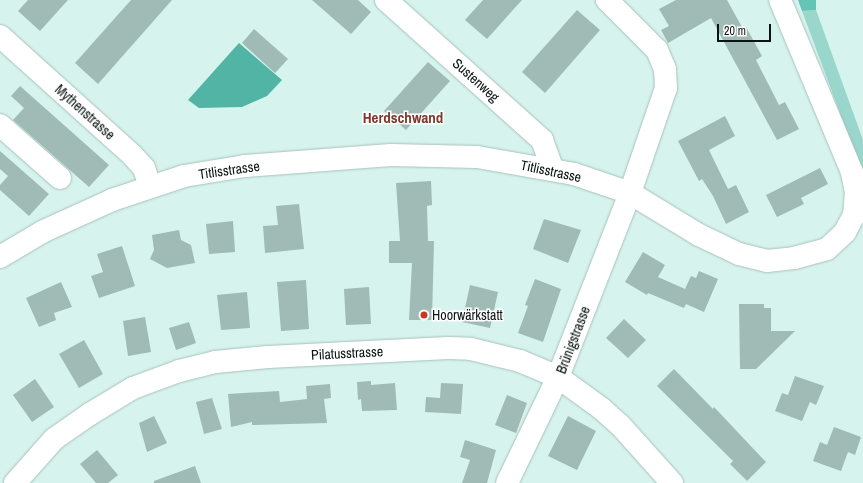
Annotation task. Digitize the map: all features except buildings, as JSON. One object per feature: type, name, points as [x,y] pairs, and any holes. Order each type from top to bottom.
[{"type":"street","name":"Sustenweg","points":[[386,0],[542,140],[553,170]]},
{"type":"street","name":"Brünigstrasse","points":[[507,483],[558,378],[630,193],[666,88],[665,69],[657,50],[607,0]]},
{"type":"street","name":"Titlisstrasse","points":[[0,256],[44,231],[112,200],[150,186],[184,176],[245,166],[391,155],[477,157],[574,174],[630,193],[699,235],[739,254],[767,261],[794,258],[827,249],[845,232],[854,214],[856,193],[852,172],[780,0]]},
{"type":"street","name":"Mythenstrasse","points":[[3,46],[132,155],[144,168],[150,186]]},
{"type":"street","points":[[0,125],[60,178]]},
{"type":"street","name":"Pilatusstrasse","points":[[15,483],[54,439],[108,402],[158,378],[215,362],[448,348],[471,349],[520,361],[558,378],[602,409],[620,425],[672,483]]},
{"type":"shaded area","points":[[798,0],[816,0],[816,10],[802,11]]},
{"type":"shaded area","points":[[816,10],[863,140],[863,175],[802,11]]},
{"type":"shaded area","points":[[239,43],[282,80],[267,96],[242,107],[199,108],[188,100]]},
{"type":"place","name":"Hoorwärkstatt","points":[[424,315]]},
{"type":"district","name":"Herdschwand","points":[[403,118]]}]
